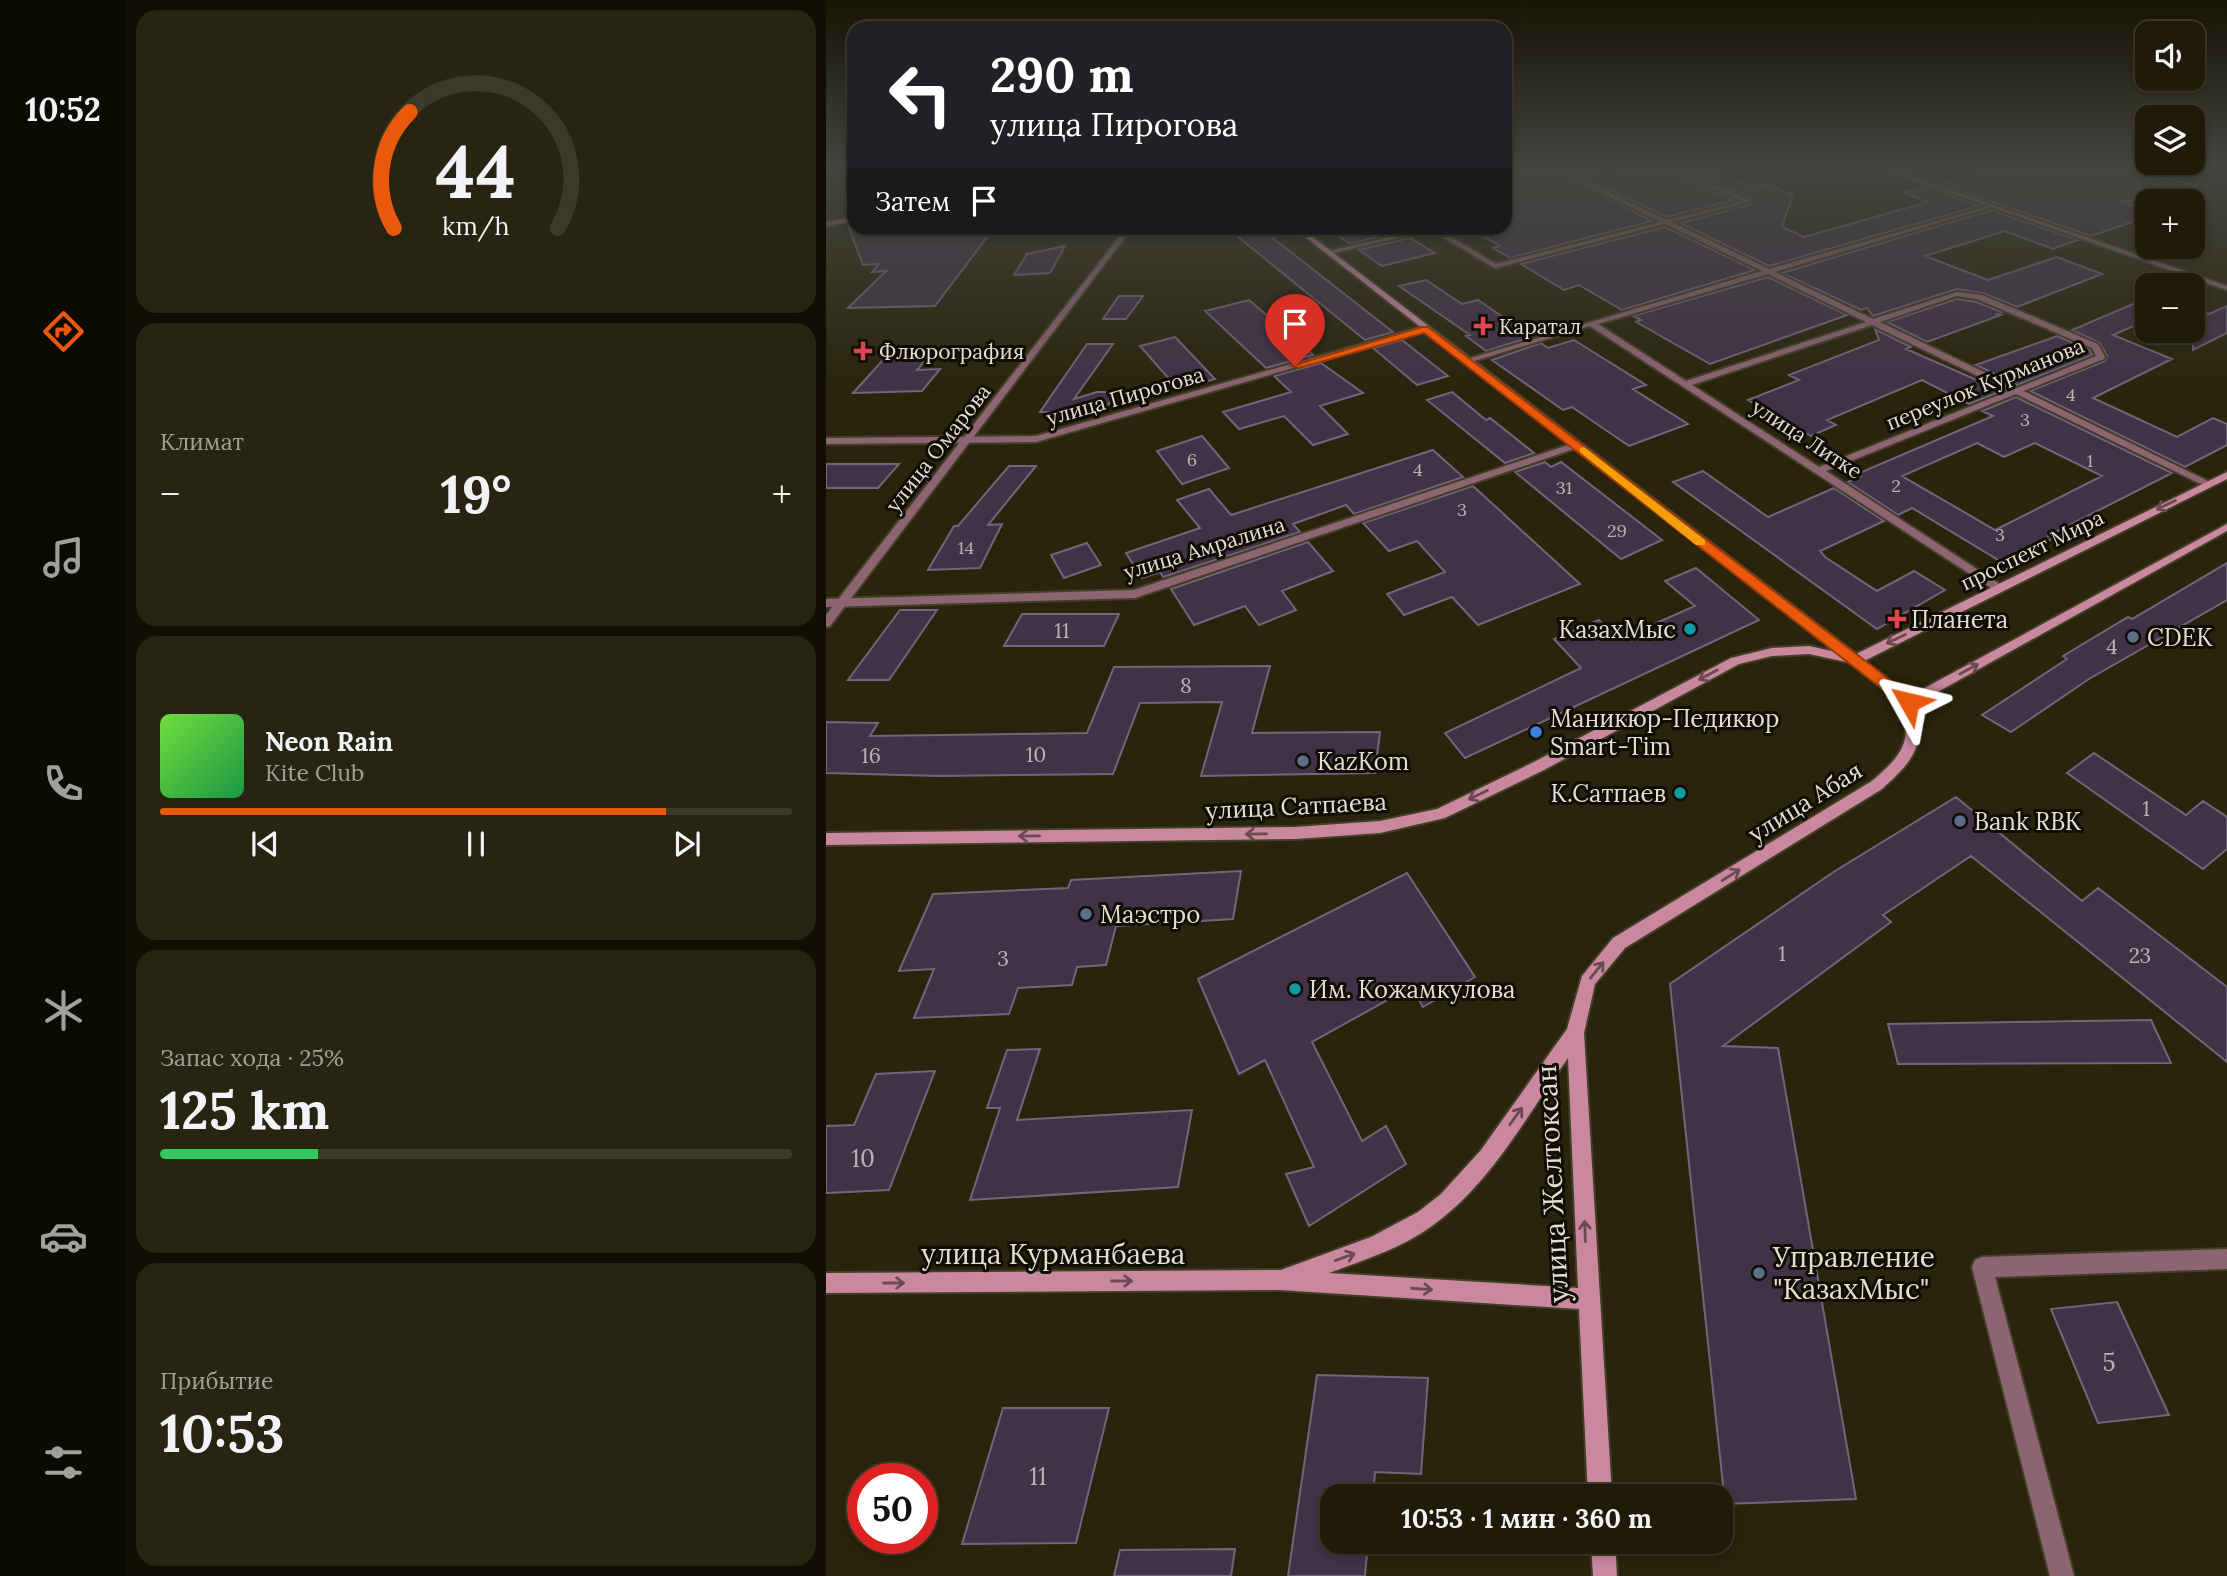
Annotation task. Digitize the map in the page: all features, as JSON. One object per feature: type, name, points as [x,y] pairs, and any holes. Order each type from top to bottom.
[{"type":"main road","points":[[1316,243],[1909,702],[2227,527]]},
{"type":"main road","name":"проспект Мира","points":[[1855,660],[2227,475]]},
{"type":"main road","name":"улица Сатпаева","points":[[826,839],[1296,833],[1380,827],[1440,814],[1539,766],[1735,661],[1772,652],[1809,650],[1855,660]]},
{"type":"main road","name":"улица Абая","points":[[1673,911],[1877,785],[1904,763],[1913,742],[1915,724],[1909,702]]},
{"type":"main road","name":"улица Желтоксан","points":[[1599,1484],[1587,1299],[1575,1033],[1588,981],[1619,943],[1673,911]]},
{"type":"main road","points":[[1280,1280],[1375,1246],[1425,1219],[1468,1181],[1575,1033]]},
{"type":"main road","name":"улица Курманбаева","points":[[826,1283],[1280,1280],[1587,1299]]},
{"type":"main road","points":[[1604,1554],[1605,1576]]},
{"type":"street","name":"улица Омарова","points":[[826,623],[1118,243]]},
{"type":"street","points":[[1329,252],[1370,243]]},
{"type":"street","points":[[1457,243],[1495,266],[1586,243]]},
{"type":"street","points":[[1709,243],[2209,484]]},
{"type":"street","points":[[1468,360],[1865,243]]},
{"type":"street","points":[[2096,243],[2227,288]]},
{"type":"street","name":"переулок Курманова","points":[[1686,384],[1957,294],[1979,297],[2095,346],[2101,356],[1820,470]]},
{"type":"street","name":"улица Литке","points":[[1592,324],[2000,588]]},
{"type":"street","name":"улица Пирогова","points":[[826,441],[1036,439],[1425,329]]},
{"type":"street","name":"улица Амралина","points":[[826,603],[1135,594],[1577,445]]},
{"type":"street","points":[[2062,1576],[1982,1267],[2227,1259]]},
{"type":"building","points":[[855,243],[983,243],[935,306],[848,308],[886,271],[872,272],[879,264],[863,265]]},
{"type":"building","points":[[1245,243],[1279,243],[1393,332],[1365,340]]},
{"type":"building","points":[[1391,243],[1418,243],[1435,253],[1382,266],[1359,250]]},
{"type":"building","points":[[1494,243],[1569,243],[1510,258],[1493,248],[1500,246]]},
{"type":"building","points":[[1604,243],[1698,243],[1755,270],[1622,310],[1579,285],[1564,290],[1521,264]]},
{"type":"building","points":[[1720,243],[1851,243],[1769,266]]},
{"type":"building","points":[[1883,243],[1968,243],[1925,256],[1988,280],[2057,257],[2102,274],[2017,307],[1983,293],[1957,289],[1873,316],[1867,308],[1861,310],[1782,273]]},
{"type":"building","points":[[2036,243],[2071,243],[2053,249]]},
{"type":"building","points":[[1065,246],[1050,273],[1014,275],[1027,254]]},
{"type":"building","points":[[1768,277],[1847,315],[1710,364],[1636,322],[1641,320],[1633,316]]},
{"type":"building","points":[[1426,280],[1462,304],[1478,300],[1532,337],[1486,351],[1466,336],[1470,335],[1399,286]]},
{"type":"building","points":[[1119,296],[1143,296],[1126,319],[1103,319]]},
{"type":"building","points":[[1957,299],[1976,302],[2002,312],[1997,314],[2001,315],[1927,342],[1887,322]]},
{"type":"building","points":[[1249,300],[1313,355],[1266,368],[1205,311]]},
{"type":"building","points":[[2135,303],[2135,325],[2113,335],[2172,359],[2093,398],[2177,437],[2213,418],[2227,424],[2227,445],[2185,467],[2030,391],[2105,361],[2107,356],[2100,343],[2072,330]]},
{"type":"building","points":[[2227,306],[2227,333],[2193,350],[2193,343],[2205,343],[2205,312],[2209,314]]},
{"type":"building","points":[[1875,329],[1911,347],[1906,349],[2002,391],[1969,404],[1922,380],[1827,420],[1836,425],[1811,436],[1748,400],[1799,380],[1789,375],[1879,340]]},
{"type":"building","points":[[2057,336],[2090,350],[2092,355],[2017,385],[1976,365]]},
{"type":"building","points":[[1175,337],[1215,379],[1178,389],[1140,346]]},
{"type":"building","points":[[1402,340],[1448,376],[1417,385],[1373,348]]},
{"type":"building","points":[[1574,340],[1646,385],[1633,389],[1688,424],[1629,446],[1572,407],[1563,410],[1492,360],[1541,343],[1548,348]]},
{"type":"building","points":[[1087,344],[1113,344],[1074,399],[1097,392],[1116,392],[1104,412],[1040,412]]},
{"type":"building","points":[[935,349],[917,370],[940,369],[922,391],[853,393],[892,350]]},
{"type":"building","points":[[1321,363],[1363,393],[1320,406],[1348,434],[1313,445],[1284,416],[1239,429],[1223,412],[1291,392],[1274,376]]},
{"type":"building","points":[[1452,392],[1486,420],[1490,418],[1534,453],[1505,463],[1427,400]]},
{"type":"building","points":[[2016,397],[2172,473],[2048,536],[2053,538],[2005,564],[1912,508],[1898,515],[1848,482],[1861,476],[1857,474],[1993,416],[1982,411]],"holes":[[[1977,443],[2004,457],[2035,443],[2102,476],[1995,530],[1902,476]]]},
{"type":"building","points":[[1202,436],[1229,468],[1182,484],[1157,451]]},
{"type":"building","points":[[1433,450],[1463,477],[1354,514],[1346,505],[1293,524],[1300,532],[1163,577],[1160,572],[1142,578],[1126,553],[1200,528],[1177,500],[1209,489],[1231,515]]},
{"type":"building","points":[[1545,462],[1551,467],[1561,462],[1662,540],[1621,559],[1515,472]]},
{"type":"building","points":[[826,464],[899,464],[878,488],[826,488]]},
{"type":"building","points":[[1009,466],[1036,466],[988,525],[1002,524],[980,568],[928,570],[954,526],[958,526]]},
{"type":"building","points":[[1703,471],[1768,517],[1834,488],[1884,521],[1820,551],[1825,557],[1877,591],[1914,571],[1945,590],[1877,629],[1673,482]]},
{"type":"building","points":[[1473,486],[1580,584],[1478,625],[1452,597],[1404,615],[1387,594],[1445,572],[1417,541],[1389,551],[1363,523]]},
{"type":"building","points":[[1308,542],[1333,571],[1282,591],[1296,610],[1259,625],[1245,606],[1194,625],[1171,589]]},
{"type":"building","points":[[1087,543],[1101,565],[1064,578],[1051,555]]},
{"type":"building","points":[[2227,563],[2227,600],[2089,679],[2011,732],[1982,715],[2067,659],[2063,656]]},
{"type":"building","name":"КазахМыс","points":[[1696,568],[1759,620],[1465,758],[1445,733],[1581,668],[1554,639],[1599,620],[1620,639],[1695,606],[1665,581]]},
{"type":"building","points":[[900,610],[937,610],[889,680],[848,680]]},
{"type":"building","points":[[1022,614],[1119,614],[1104,646],[1004,646]]},
{"type":"building","points":[[1270,666],[1252,733],[1380,732],[1375,773],[1201,776],[1222,702],[1140,703],[1113,774],[939,776],[826,773],[826,722],[878,723],[870,736],[1087,733],[1114,667]]},
{"type":"building","points":[[2094,753],[2186,815],[2203,801],[2227,817],[2227,849],[2203,869],[2067,773]]},
{"type":"building","points":[[1956,797],[2082,901],[2098,888],[2227,987],[2227,1062],[1971,856],[1883,915],[1891,922],[1723,1046],[1778,1048],[1856,1499],[1733,1504],[1733,1484],[1723,1484],[1670,984],[1835,871]]},
{"type":"building","points":[[1241,871],[1233,919],[1116,926],[1106,965],[1077,967],[1072,985],[1018,988],[1009,1014],[914,1018],[934,969],[899,971],[933,894],[1068,888],[1071,880]]},
{"type":"building","points":[[1407,873],[1475,977],[1423,1007],[1411,987],[1312,1042],[1362,1141],[1386,1126],[1406,1164],[1309,1226],[1286,1174],[1314,1167],[1265,1060],[1239,1074],[1198,979]]},
{"type":"building","points":[[2151,1020],[2171,1063],[1898,1064],[1888,1024]]},
{"type":"building","points":[[1040,1049],[1017,1120],[1192,1110],[1178,1187],[970,1200],[1000,1108],[987,1108],[1007,1050]]},
{"type":"building","points":[[935,1071],[889,1190],[826,1193],[826,1126],[854,1125],[876,1074]]},
{"type":"building","points":[[2117,1302],[2169,1415],[2098,1423],[2051,1309]]},
{"type":"building","points":[[1317,1375],[1428,1378],[1421,1474],[1375,1472],[1374,1484],[1320,1484],[1320,1554],[1367,1554],[1365,1576],[1288,1576]]},
{"type":"building","points":[[1003,1408],[1109,1408],[1076,1543],[962,1544]]},
{"type":"building","points":[[1235,1549],[1231,1576],[1114,1576],[1120,1550]]},
{"type":"slow traffic","points":[[1584,450],[1701,543]]},
{"type":"place","name":"Каратал","points":[[1483,326]]},
{"type":"place","name":"Флюрография","points":[[863,351]]},
{"type":"place","name":"Планета","points":[[1897,619]]},
{"type":"place","name":"КазахМыс","points":[[1690,629]]},
{"type":"place","name":"CDEK","points":[[2133,637]]},
{"type":"place","name":"Маникюр-Педикюр Smart-Tim","points":[[1536,732]]},
{"type":"place","name":"KazKom","points":[[1303,761]]},
{"type":"place","name":"К.Сатпаев","points":[[1680,793]]},
{"type":"place","name":"Bank RBK","points":[[1960,821]]},
{"type":"place","name":"Маэстро","points":[[1086,914]]},
{"type":"place","name":"Им. Кожамкулова","points":[[1295,989]]},
{"type":"place","name":"Управление \"КазахМыс\"","points":[[1759,1273]]},
{"type":"route","points":[[1295,366],[1425,329],[1909,702]]}]
